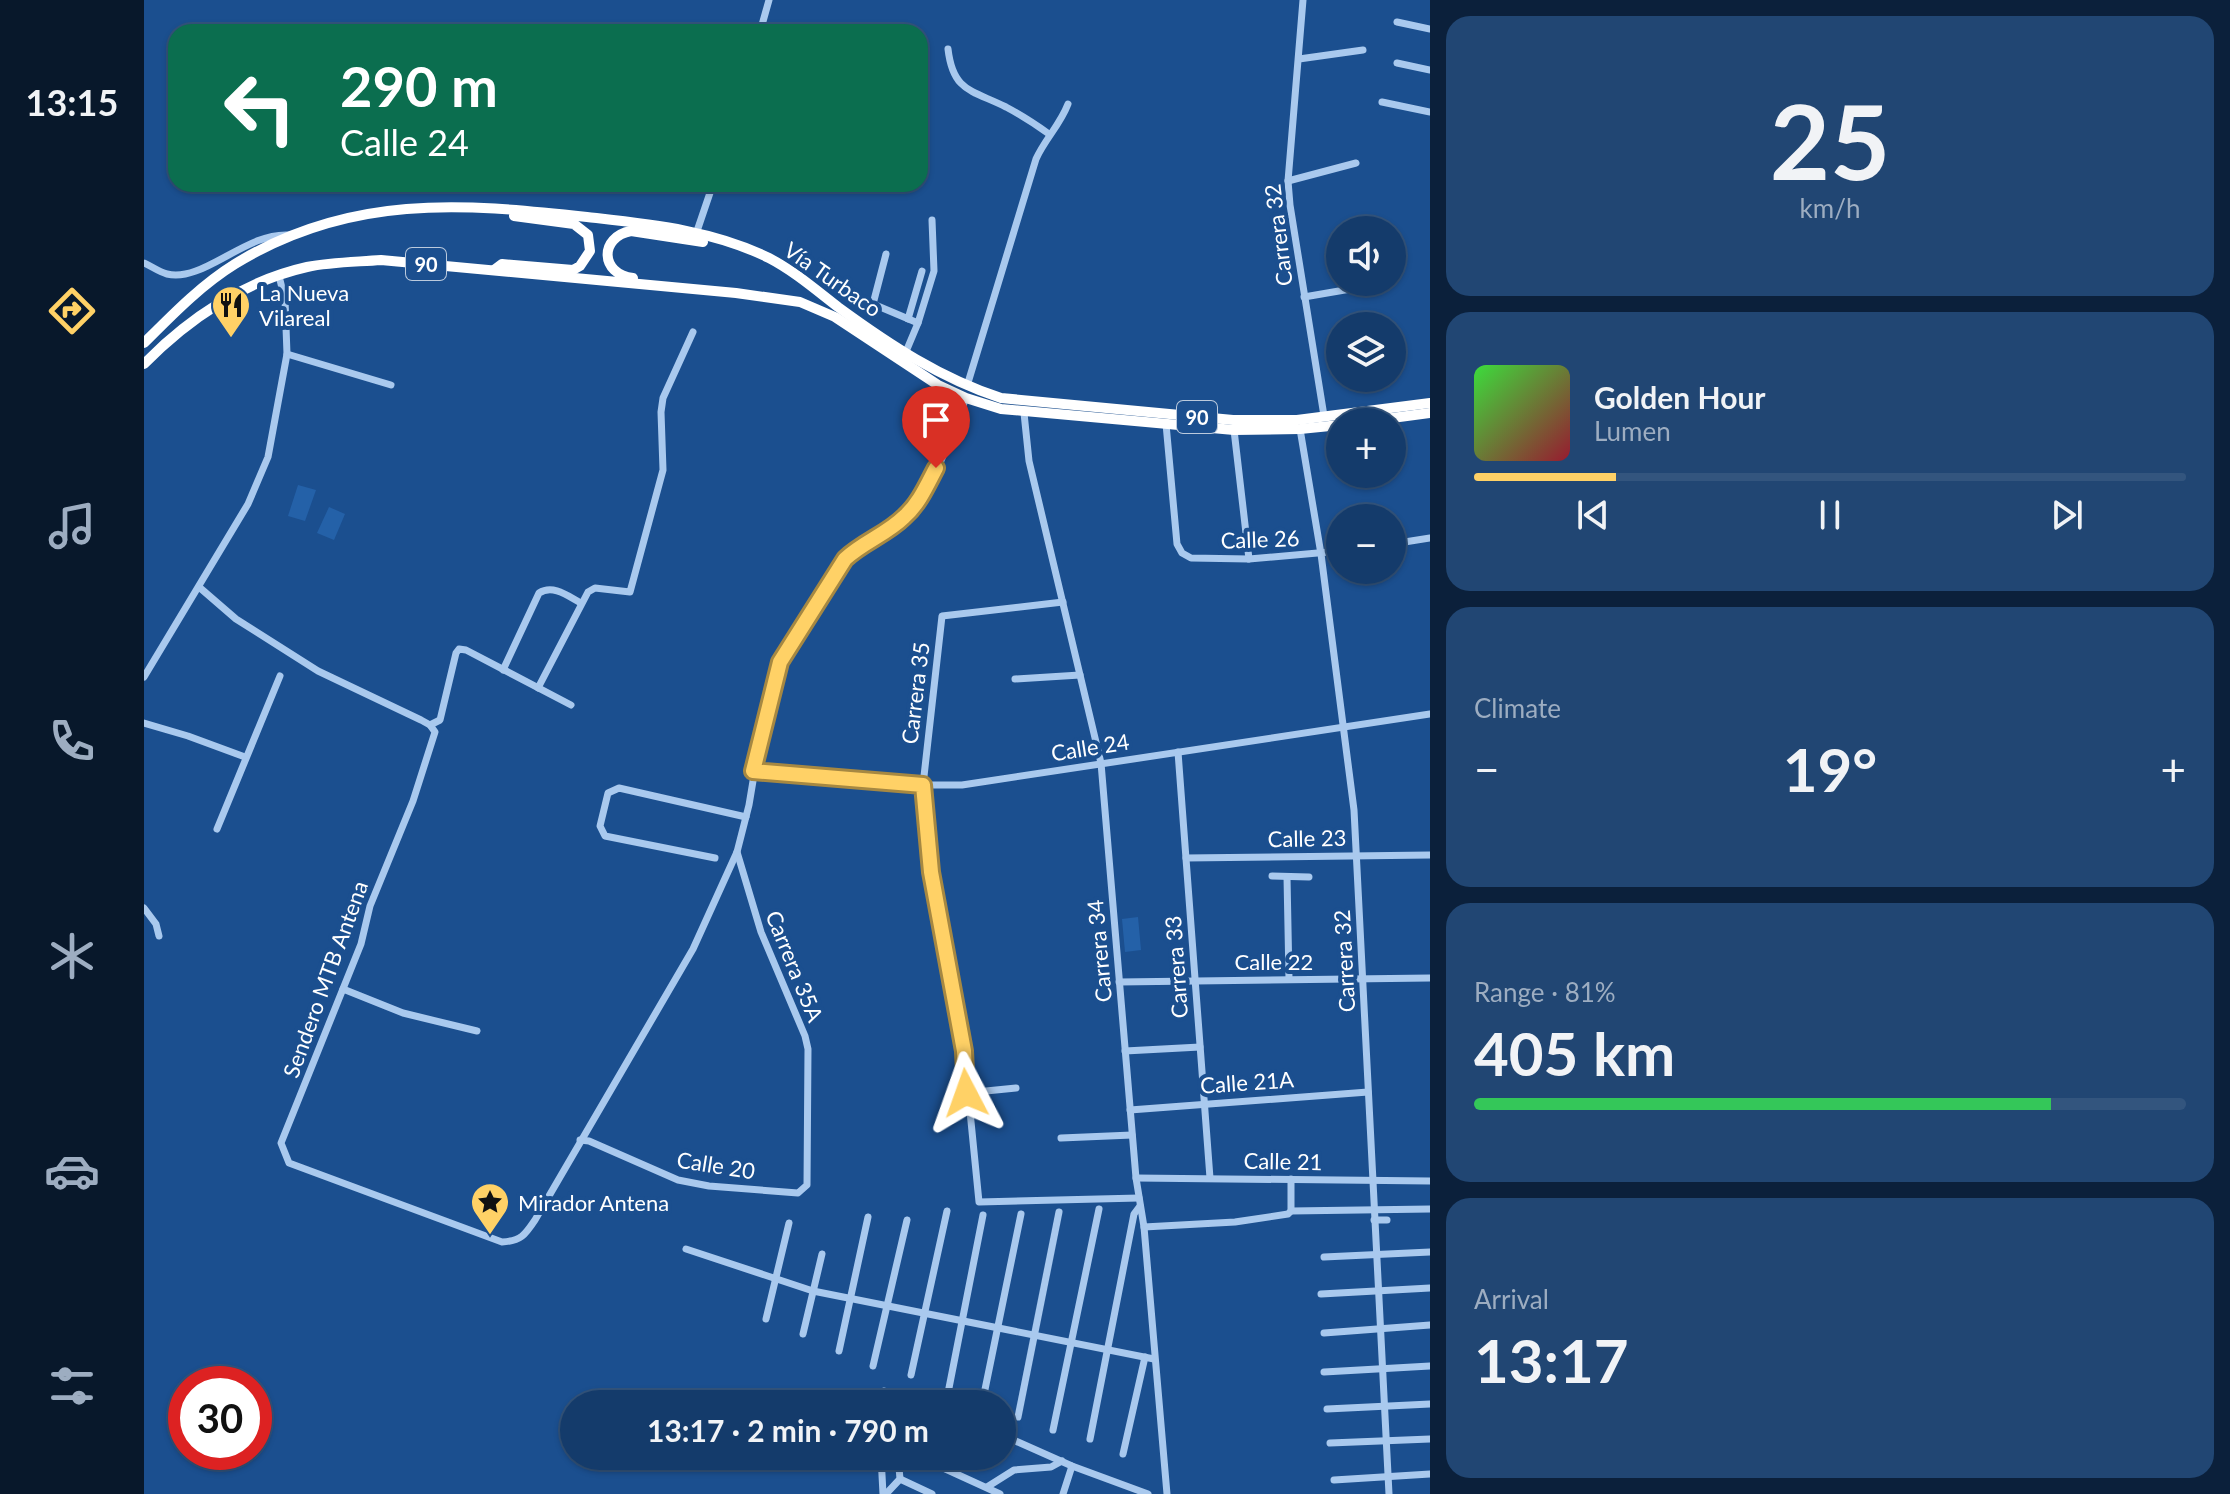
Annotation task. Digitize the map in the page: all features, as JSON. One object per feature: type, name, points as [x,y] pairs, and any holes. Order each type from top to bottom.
[{"type":"highway","name":"Vía Turbaco","points":[[144,343],[195,294],[235,264],[292,235],[354,217],[408,207],[493,207],[651,224],[721,239],[771,259],[905,354],[966,392],[1022,401],[1233,420],[1297,420],[1430,403]]},
{"type":"highway","points":[[493,207],[505,215],[574,224],[581,228],[590,243],[587,259],[573,270],[502,264],[494,270]]},
{"type":"highway","points":[[721,239],[703,242],[631,231],[616,236],[607,253],[609,263],[621,276],[726,285],[736,293]]},
{"type":"highway","name":"Vía Turbaco","points":[[144,364],[175,334],[206,311],[246,289],[306,267],[381,260],[736,293],[800,302],[835,317],[917,374],[1024,413],[1234,430],[1326,426]]},
{"type":"highway","points":[[1406,416],[1430,413]]},
{"type":"street","points":[[762,24],[769,0]]},
{"type":"street","name":"Carrera 32","points":[[1303,0],[1288,181],[1324,416]]},
{"type":"street","points":[[1397,22],[1430,29]]},
{"type":"street","points":[[948,49],[951,69],[966,90],[1005,107],[1049,134]]},
{"type":"street","points":[[1299,59],[1363,50]]},
{"type":"street","points":[[1397,63],[1430,70]]},
{"type":"street","points":[[1382,102],[1430,112]]},
{"type":"street","points":[[966,392],[1036,159],[1068,104]]},
{"type":"street","points":[[1288,181],[1356,163]]},
{"type":"street","points":[[696,234],[710,192]]},
{"type":"street","points":[[905,354],[934,271],[932,220]]},
{"type":"street","points":[[144,263],[167,274],[183,274],[200,269],[258,239],[274,234],[292,235]]},
{"type":"street","points":[[886,254],[873,304],[918,323]]},
{"type":"street","points":[[908,319],[922,271]]},
{"type":"street","points":[[144,677],[248,504],[268,457],[287,354],[285,300],[279,276]]},
{"type":"street","points":[[1304,297],[1326,293]]},
{"type":"street","points":[[538,688],[588,592],[595,588],[630,592],[663,470],[663,398],[693,332]]},
{"type":"street","points":[[287,354],[391,385]]},
{"type":"street","name":"Sendero MTB Antena","points":[[430,725],[435,732],[431,749],[370,906],[361,944],[281,1143],[289,1163],[502,1242],[515,1241],[524,1236],[693,949],[737,852],[780,662],[845,559],[858,547],[904,518],[919,500],[936,468],[966,392]]},
{"type":"street","name":"Carrera 34","points":[[1024,413],[1029,461],[1101,763],[1132,1135],[1144,1227],[1149,1358],[1167,1494]]},
{"type":"street","name":"Calle 26","points":[[1166,424],[1177,544],[1182,553],[1191,558],[1249,559],[1326,553]]},
{"type":"street","name":"Carrera 32","points":[[1300,429],[1321,554],[1357,855],[1389,1494]]},
{"type":"street","points":[[1234,430],[1249,559]]},
{"type":"street","points":[[1406,542],[1430,538]]},
{"type":"street","points":[[199,587],[236,619],[318,671],[430,725],[440,720],[459,649],[571,705]]},
{"type":"street","points":[[503,670],[539,593],[553,589],[581,603]]},
{"type":"street","name":"Carrera 35","points":[[1063,602],[942,616],[923,785],[931,872],[964,1051],[979,1202],[1140,1202]]},
{"type":"street","points":[[1015,679],[1080,675]]},
{"type":"street","points":[[217,829],[280,676]]},
{"type":"street","name":"Calle 24","points":[[753,771],[923,785],[962,785],[1430,714]]},
{"type":"street","points":[[144,723],[245,757]]},
{"type":"street","name":"Carrera 33","points":[[1178,752],[1210,1178]]},
{"type":"street","points":[[715,858],[605,836],[600,826],[608,793],[619,788],[746,817]]},
{"type":"street","name":"Carrera 35A","points":[[737,852],[761,932],[808,1049],[807,1185],[804,1190]]},
{"type":"street","name":"Calle 23","points":[[1186,858],[1430,855]]},
{"type":"street","points":[[1272,876],[1309,877]]},
{"type":"street","points":[[1287,877],[1289,979]]},
{"type":"street","points":[[144,908],[156,924],[159,936]]},
{"type":"street","name":"Calle 22","points":[[1119,982],[1430,978]]},
{"type":"street","points":[[343,989],[403,1013],[477,1031]]},
{"type":"street","points":[[1125,1051],[1200,1047]]},
{"type":"street","points":[[966,1093],[1016,1088]]},
{"type":"street","name":"Calle 21A","points":[[1130,1110],[1368,1092]]},
{"type":"street","points":[[1061,1138],[1132,1135]]},
{"type":"street","name":"Calle 20","points":[[580,1140],[589,1141],[678,1180],[709,1186],[798,1193],[804,1190]]},
{"type":"street","name":"Calle 21","points":[[1136,1178],[1430,1181]]},
{"type":"street","points":[[1291,1179],[1291,1211]]},
{"type":"street","points":[[1090,1439],[1134,1214],[1140,1202]]},
{"type":"street","points":[[1053,1430],[1099,1209]]},
{"type":"street","points":[[1144,1227],[1235,1222],[1291,1211],[1430,1209]]},
{"type":"street","points":[[911,1375],[947,1211]]},
{"type":"street","points":[[1018,1417],[1059,1212]]},
{"type":"street","points":[[985,1390],[1021,1214]]},
{"type":"street","points":[[949,1390],[983,1215]]},
{"type":"street","points":[[839,1351],[868,1217]]},
{"type":"street","points":[[873,1366],[907,1220]]},
{"type":"street","points":[[1374,1220],[1387,1220]]},
{"type":"street","points":[[766,1319],[789,1223]]},
{"type":"street","points":[[686,1249],[813,1291],[1149,1358],[1123,1454]]},
{"type":"street","points":[[1324,1257],[1430,1252]]},
{"type":"street","points":[[803,1334],[822,1254]]},
{"type":"street","points":[[1321,1294],[1430,1288]]},
{"type":"street","points":[[1324,1333],[1430,1325]]},
{"type":"street","points":[[1324,1372],[1430,1366]]},
{"type":"street","points":[[1327,1409],[1430,1404]]},
{"type":"street","points":[[1330,1443],[1430,1439]]},
{"type":"street","points":[[1016,1441],[1148,1494]]},
{"type":"street","points":[[987,1487],[1014,1470],[1051,1467],[1062,1461]]},
{"type":"street","points":[[1063,1494],[1072,1466]]},
{"type":"street","points":[[882,1470],[885,1494]]},
{"type":"street","points":[[885,1494],[900,1479],[899,1470]]},
{"type":"street","points":[[949,1470],[1000,1494]]},
{"type":"street","points":[[1334,1480],[1430,1474]]},
{"type":"street","points":[[900,1479],[932,1494]]},
{"type":"shaded area","points":[[298,485],[316,490],[305,521],[288,516]]},
{"type":"shaded area","points":[[329,507],[345,514],[334,540],[317,533]]},
{"type":"shaded area","points":[[1138,917],[1141,950],[1125,952],[1122,919]]},
{"type":"place","name":"La Nueva Vilareal","points":[[231,339]]},
{"type":"place","name":"Mirador Antena","points":[[490,1236]]},
{"type":"route","points":[[936,468],[919,500],[904,518],[858,547],[845,559],[780,662],[753,771],[923,785],[931,872],[946,967],[964,1051],[966,1093]]}]
